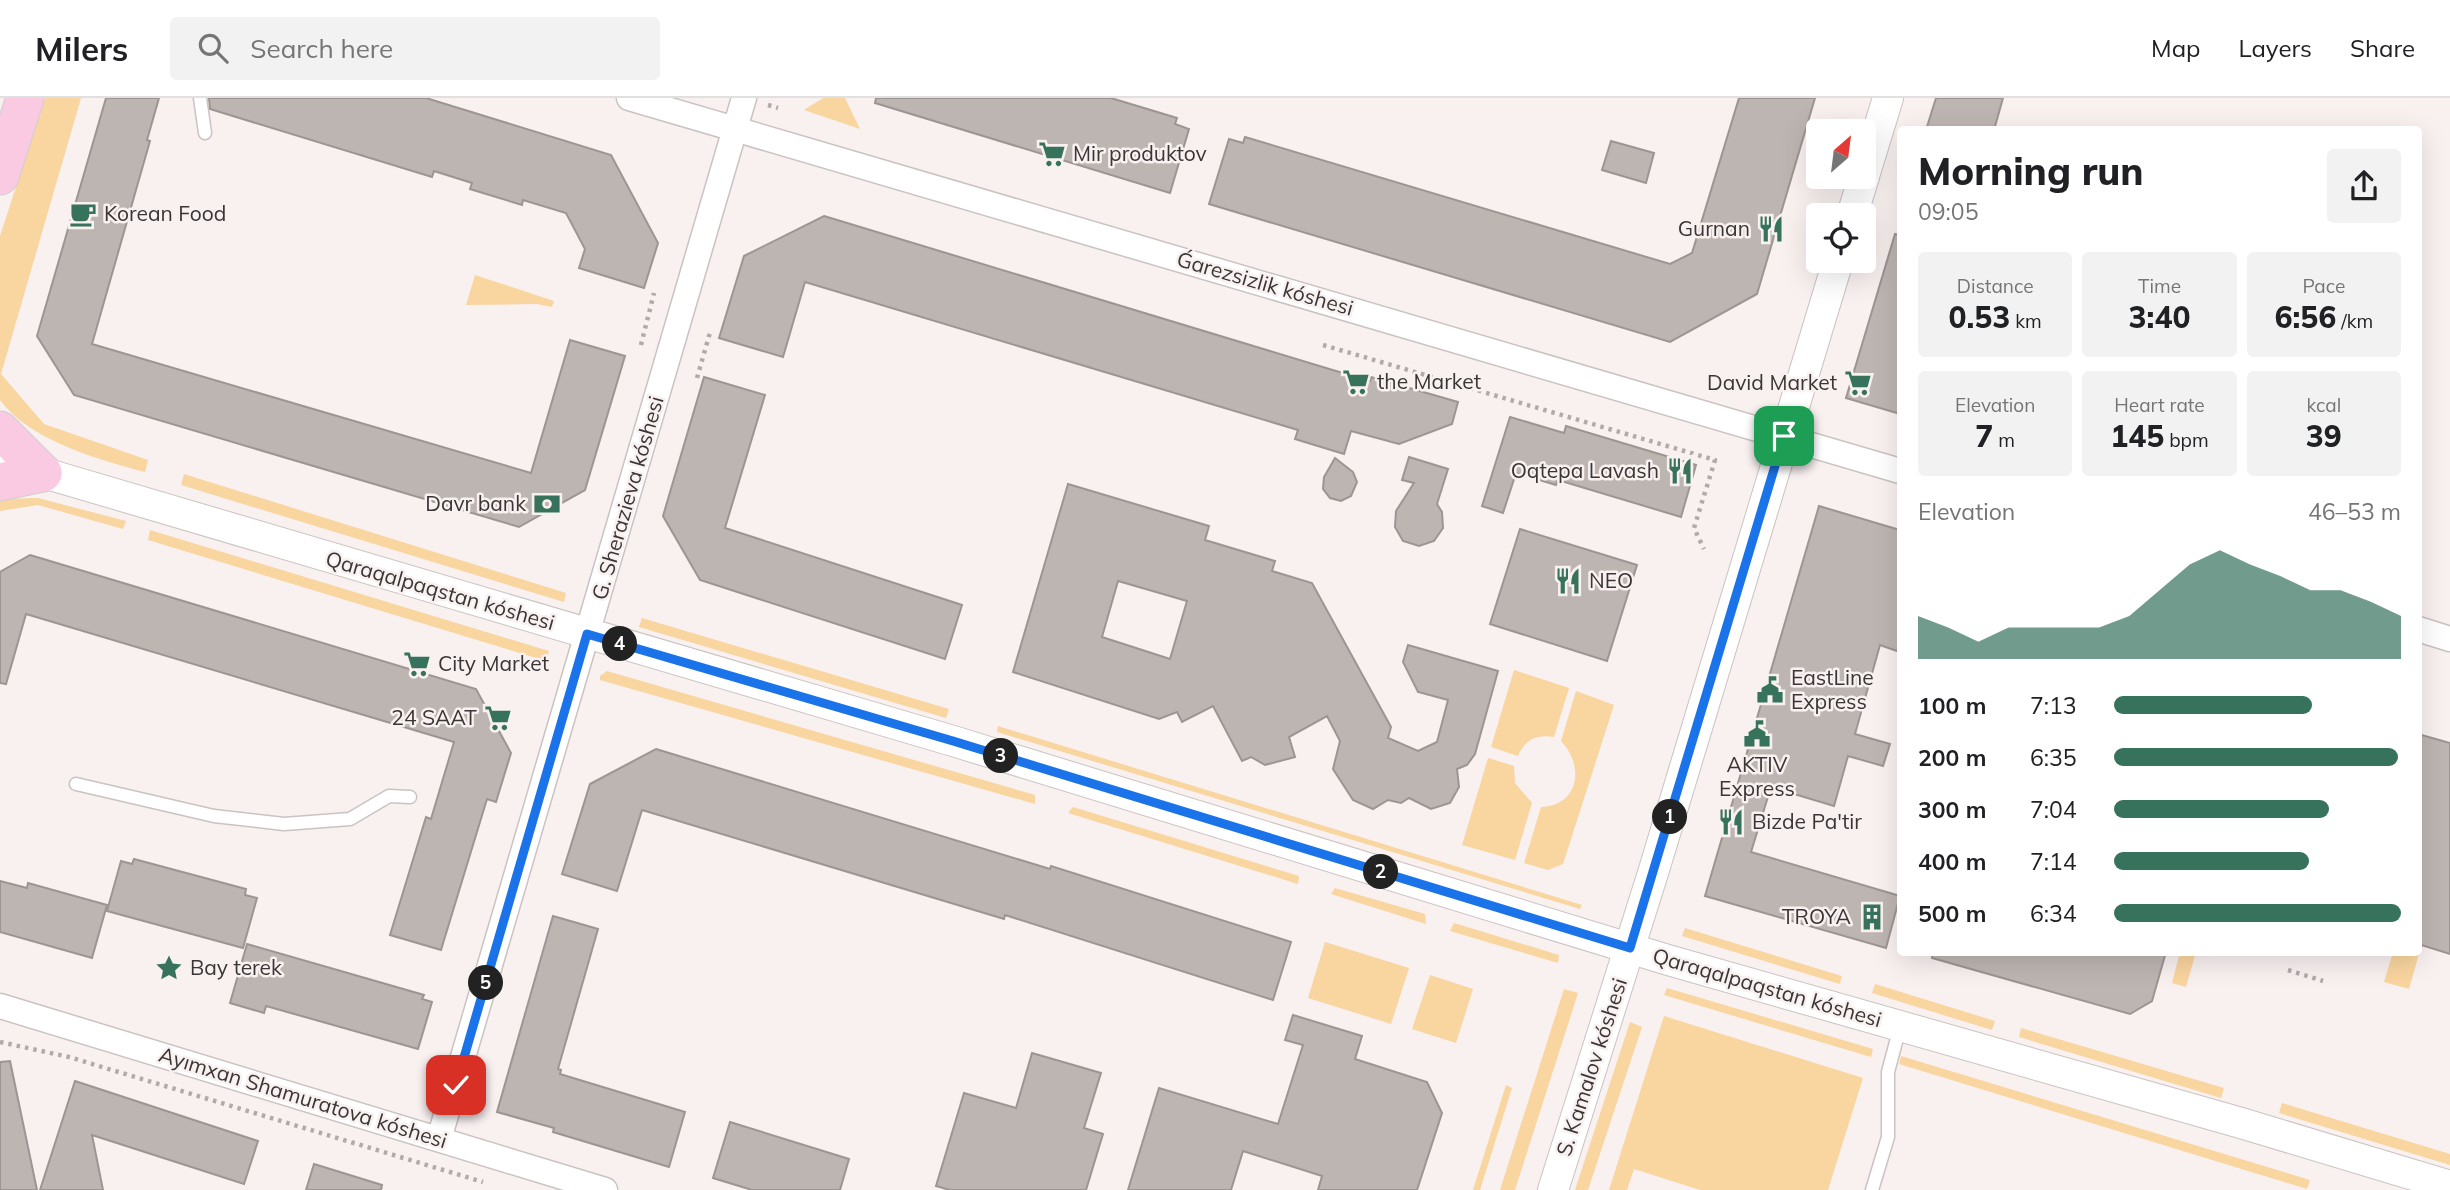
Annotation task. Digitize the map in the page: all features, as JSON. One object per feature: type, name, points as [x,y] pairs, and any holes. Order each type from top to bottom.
[{"type":"main road","points":[[0,176],[25,98]]},
{"type":"main road","points":[[0,430],[43,473]]},
{"type":"main road","points":[[0,482],[43,473]]},
{"type":"street","name":"Ǵarezsizlik kóshesi","points":[[629,98],[1897,470]]},
{"type":"street","name":"G. Sherazieva kóshesi","points":[[439,1139],[744,98]]},
{"type":"street","points":[[1876,137],[1888,98]]},
{"type":"street","name":"S. Kamalov kóshesi","points":[[1553,1190],[1630,948],[1834,273]]},
{"type":"street","name":"Qaraqalpaqstan kóshesi","points":[[0,460],[953,741],[1630,948],[2241,1123],[2450,1186]]},
{"type":"street","points":[[2422,630],[2450,639]]},
{"type":"street","name":"Ayımxan Shamuratova kóshesi","points":[[0,1006],[605,1190]]},
{"type":"lane","points":[[200,98],[205,133]]},
{"type":"lane","points":[[76,784],[214,816],[284,824],[350,819],[389,796],[410,797]]},
{"type":"lane","points":[[1872,1190],[1888,1137],[1888,1072],[1900,1026]]},
{"type":"path","points":[[768,105],[778,108]]},
{"type":"path","points":[[641,345],[654,293]]},
{"type":"path","points":[[697,378],[711,329]]},
{"type":"path","points":[[1323,345],[1715,460],[1694,528],[1704,550]]},
{"type":"path","points":[[2288,970],[2323,981]]},
{"type":"path","points":[[0,1042],[69,1057],[496,1186]]},
{"type":"shaded area","points":[[45,98],[81,98],[1,374],[44,424],[148,460],[145,472],[87,454],[46,437],[13,414],[0,400],[0,236]]},
{"type":"shaded area","points":[[823,98],[845,98],[860,129],[804,110]]},
{"type":"shaded area","points":[[475,275],[554,301],[552,307],[537,304],[466,305]]},
{"type":"shaded area","points":[[184,474],[566,593],[564,602],[181,485]]},
{"type":"shaded area","points":[[38,498],[126,521],[123,529],[38,505],[0,511],[0,499]]},
{"type":"shaded area","points":[[150,530],[549,651],[546,661],[148,540]]},
{"type":"shaded area","points":[[642,618],[949,709],[946,718],[639,627]]},
{"type":"shaded area","points":[[1514,670],[1569,688],[1554,737],[1532,739],[1524,745],[1518,756],[1491,747]]},
{"type":"shaded area","points":[[607,671],[1035,795],[1035,804],[600,680],[600,676]]},
{"type":"shaded area","points":[[1576,691],[1614,705],[1563,864],[1548,870],[1524,863],[1541,807],[1564,800],[1574,783],[1573,762],[1561,741]]},
{"type":"shaded area","points":[[998,726],[1582,905],[1580,909],[997,732]]},
{"type":"shaded area","points":[[1488,758],[1514,766],[1515,783],[1532,803],[1515,860],[1462,845]]},
{"type":"shaded area","points":[[1073,807],[1299,876],[1298,884],[1068,813]]},
{"type":"shaded area","points":[[1335,888],[1425,914],[1426,924],[1331,894]]},
{"type":"shaded area","points":[[1454,923],[1559,955],[1558,963],[1450,931]]},
{"type":"shaded area","points":[[1685,928],[1842,976],[1840,984],[1682,936]]},
{"type":"shaded area","points":[[1325,942],[1409,968],[1391,1024],[1308,998]]},
{"type":"shaded area","points":[[2179,956],[2195,956],[2186,987],[2172,983]]},
{"type":"shaded area","points":[[2392,956],[2418,956],[2409,989],[2384,982]]},
{"type":"shaded area","points":[[1430,975],[1473,989],[1456,1043],[1412,1029]]},
{"type":"shaded area","points":[[1875,984],[1995,1021],[1992,1030],[1872,993]]},
{"type":"shaded area","points":[[1667,988],[1873,1049],[1871,1057],[1664,995]]},
{"type":"shaded area","points":[[1564,989],[1578,993],[1515,1190],[1500,1190]]},
{"type":"shaded area","points":[[1664,1016],[1863,1078],[1828,1190],[1700,1190],[1634,1169],[1627,1190],[1609,1190]]},
{"type":"shaded area","points":[[1630,1022],[1642,1027],[1588,1190],[1575,1190]]},
{"type":"shaded area","points":[[2021,1028],[2224,1088],[2221,1098],[2019,1037]]},
{"type":"shaded area","points":[[1901,1056],[2310,1180],[2307,1189],[1899,1064]]},
{"type":"shaded area","points":[[1506,1085],[1512,1088],[1480,1190],[1473,1190]]},
{"type":"shaded area","points":[[2282,1103],[2450,1154],[2450,1165],[2279,1113]]},
{"type":"building","points":[[106,98],[159,98],[147,140],[150,141],[92,344],[531,473],[570,340],[625,356],[585,490],[519,527],[74,395],[37,336]]},
{"type":"building","points":[[209,98],[426,98],[611,155],[658,243],[644,288],[579,268],[585,249],[566,213],[523,200],[522,205],[470,189],[472,183],[434,171],[432,177],[210,109]]},
{"type":"building","points":[[876,98],[1111,98],[1177,118],[1175,124],[1189,129],[1170,193],[875,103]]},
{"type":"building","points":[[1739,98],[1815,98],[1809,119],[1806,119],[1806,128],[1757,294],[1670,342],[1209,204],[1229,139],[1243,143],[1245,137],[1670,264],[1692,253]]},
{"type":"building","points":[[1936,98],[2003,98],[1995,126],[1927,126]]},
{"type":"building","points":[[1611,141],[1654,153],[1646,183],[1602,170]]},
{"type":"building","points":[[824,216],[1370,381],[1371,377],[1458,402],[1452,424],[1399,444],[1351,431],[1344,454],[1295,439],[1298,430],[805,282],[783,357],[719,338],[744,256]]},
{"type":"building","points":[[1895,234],[1897,234],[1897,413],[1846,398]]},
{"type":"building","points":[[704,377],[765,395],[725,528],[962,605],[945,659],[700,580],[663,516]]},
{"type":"building","points":[[1510,417],[1564,433],[1566,426],[1696,465],[1681,517],[1558,480],[1556,485],[1516,473],[1503,513],[1482,506]]},
{"type":"building","points":[[1409,457],[1448,469],[1437,504],[1442,512],[1443,528],[1434,541],[1419,546],[1403,541],[1395,527],[1396,511],[1414,483],[1402,480]]},
{"type":"building","points":[[1335,458],[1353,472],[1357,482],[1351,496],[1341,501],[1330,498],[1323,489],[1324,477]]},
{"type":"building","points":[[1068,484],[1209,526],[1205,540],[1275,561],[1272,571],[1312,583],[1391,727],[1388,738],[1418,751],[1437,742],[1448,700],[1418,692],[1403,662],[1408,645],[1498,671],[1475,754],[1467,765],[1457,769],[1459,787],[1450,803],[1431,809],[1409,798],[1401,803],[1388,800],[1373,809],[1353,800],[1333,769],[1340,741],[1327,716],[1289,737],[1295,757],[1265,765],[1251,757],[1242,761],[1213,706],[1182,722],[1177,712],[1159,719],[1013,672]],"holes":[[[1118,581],[1187,601],[1170,659],[1102,637]]]},
{"type":"building","points":[[1819,506],[1897,529],[1897,651],[1880,645],[1855,734],[1890,744],[1883,766],[1848,756],[1834,806],[1771,787],[1751,852],[1897,895],[1897,907],[1886,948],[1705,896]]},
{"type":"building","name":"NEO","points":[[1520,529],[1637,565],[1607,661],[1490,624]]},
{"type":"building","points":[[30,555],[476,689],[511,753],[496,802],[487,799],[441,950],[390,935],[426,817],[431,819],[454,742],[26,614],[6,684],[0,683],[0,572]]},
{"type":"building","points":[[2422,735],[2450,743],[2450,954],[2422,945]]},
{"type":"building","points":[[656,749],[1050,869],[1051,866],[1291,942],[1273,1000],[1005,915],[1004,919],[642,810],[617,891],[562,874],[590,784]]},
{"type":"building","points":[[134,859],[246,889],[245,895],[257,898],[243,948],[107,911],[121,861],[132,864]]},
{"type":"building","points":[[0,881],[27,888],[28,883],[107,905],[92,958],[0,932]]},
{"type":"building","points":[[553,916],[598,929],[558,1069],[561,1070],[560,1074],[685,1112],[669,1167],[553,1132],[554,1128],[497,1112]]},
{"type":"building","points":[[247,944],[424,995],[422,999],[432,1002],[418,1049],[266,1006],[264,1013],[230,1003]]},
{"type":"building","points":[[2165,956],[2152,1001],[2130,1014],[1932,958]]},
{"type":"building","points":[[1293,1015],[1362,1036],[1355,1059],[1427,1082],[1442,1113],[1417,1190],[1318,1190],[1322,1176],[1243,1151],[1231,1190],[1128,1190],[1159,1088],[1278,1124],[1303,1045],[1285,1040]]},
{"type":"building","points":[[1032,1053],[1101,1073],[1084,1128],[1103,1134],[1086,1190],[950,1190],[936,1186],[964,1093],[1016,1108]]},
{"type":"building","points":[[10,1061],[37,1190],[0,1190],[0,1062]]},
{"type":"building","points":[[75,1081],[258,1141],[244,1184],[92,1135],[103,1190],[40,1190]]},
{"type":"building","points":[[730,1122],[849,1159],[840,1190],[752,1190],[713,1178]]},
{"type":"building","points":[[314,1164],[382,1185],[381,1190],[306,1190]]},
{"type":"place","name":"Mir produktov","points":[[1052,154]]},
{"type":"place","name":"Korean Food","points":[[83,214]]},
{"type":"place","name":"Gurnan","points":[[1771,229]]},
{"type":"place","name":"the Market","points":[[1356,382]]},
{"type":"place","name":"David Market","points":[[1858,383]]},
{"type":"place","name":"Oqtepa Lavash","points":[[1680,471]]},
{"type":"place","name":"Davr bank","points":[[547,504]]},
{"type":"place","name":"NEO","points":[[1568,581]]},
{"type":"place","name":"City Market","points":[[417,664]]},
{"type":"place","name":"EastLine Express","points":[[1770,690]]},
{"type":"place","name":"24 SAAT","points":[[498,718]]},
{"type":"place","name":"AKTIV Express","points":[[1757,734]]},
{"type":"place","name":"Bizde Pa'tir","points":[[1731,822]]},
{"type":"place","name":"TROYA","points":[[1872,917]]},
{"type":"place","name":"Bay terek","points":[[169,968]]},
{"type":"route","points":[[456,1085],[587,634],[953,741],[1630,948],[1784,436]]}]
